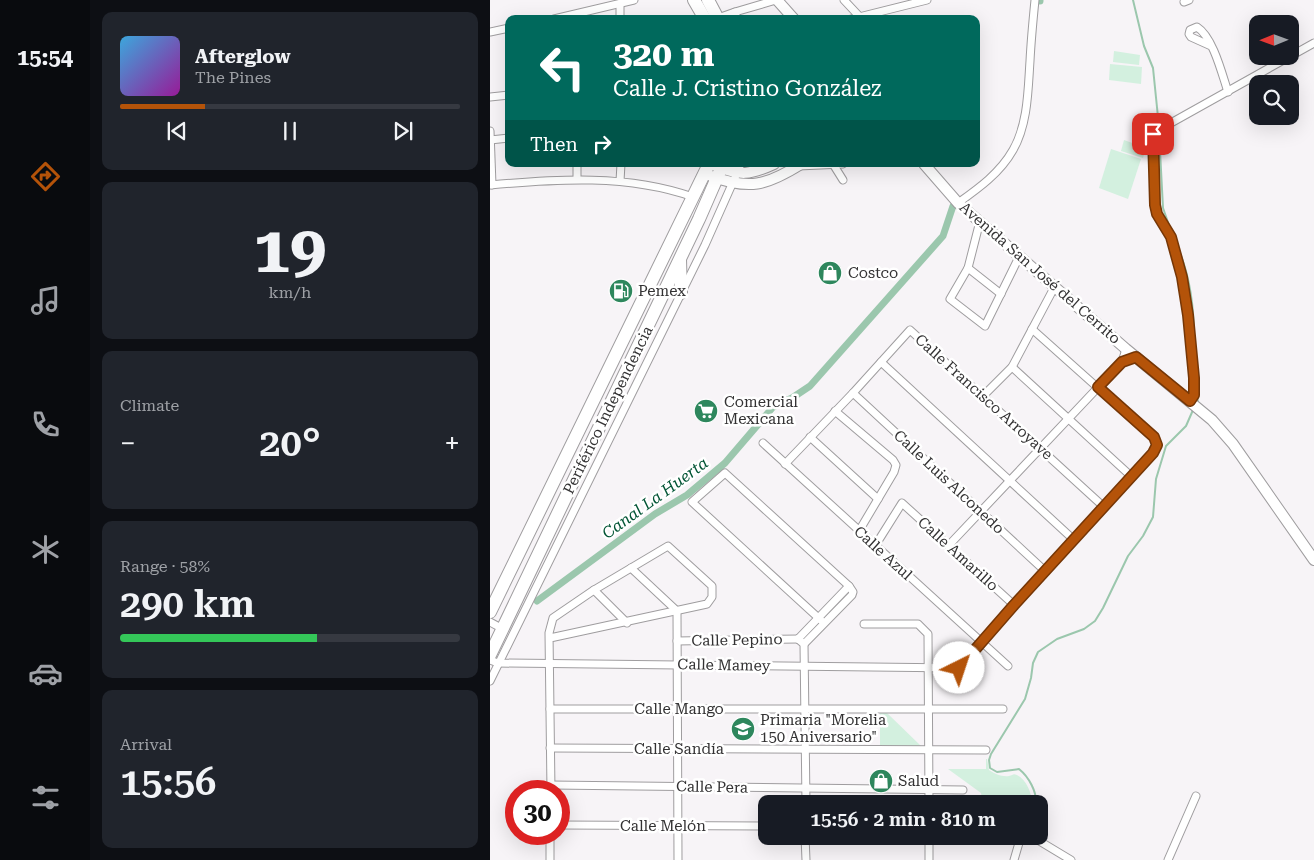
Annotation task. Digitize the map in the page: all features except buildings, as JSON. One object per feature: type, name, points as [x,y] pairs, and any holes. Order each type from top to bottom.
[{"type":"highway","points":[[694,0],[711,15]]},
{"type":"highway","points":[[708,0],[713,15]]},
{"type":"highway","name":"Periférico Independencia","points":[[490,612],[707,167]]},
{"type":"highway","name":"Periférico Independencia","points":[[494,659],[497,634],[631,361],[721,170]]},
{"type":"highway","points":[[680,258],[681,293]]},
{"type":"street","points":[[578,15],[634,0]]},
{"type":"street","points":[[736,15],[777,0],[790,15]]},
{"type":"street","points":[[844,0],[858,15]]},
{"type":"street","points":[[863,15],[910,2],[927,0]]},
{"type":"street","points":[[958,202],[979,189],[998,170],[1014,150],[1022,130],[1027,98],[1035,0]]},
{"type":"street","points":[[620,4],[620,15]]},
{"type":"street","points":[[490,32],[505,29]]},
{"type":"street","points":[[1190,401],[1194,395],[1194,378],[1182,277],[1171,237],[1157,214],[1155,205],[1155,132],[1314,43]]},
{"type":"street","points":[[1211,46],[1228,92]]},
{"type":"street","points":[[490,96],[505,95]]},
{"type":"street","points":[[490,130],[491,185],[577,180],[620,181],[664,188],[693,196]]},
{"type":"street","points":[[490,140],[505,138]]},
{"type":"street","points":[[577,167],[577,180]]},
{"type":"street","points":[[620,181],[621,167]]},
{"type":"street","points":[[707,167],[737,174],[749,174],[766,167]]},
{"type":"street","points":[[737,174],[749,185],[766,182],[796,167]]},
{"type":"street","points":[[835,167],[843,180]]},
{"type":"street","name":"Avenida San José del Cerrito","points":[[927,167],[958,202],[980,222],[1126,349],[1212,420],[1233,444],[1314,560]]},
{"type":"street","points":[[490,681],[494,659],[644,367],[737,174]]},
{"type":"street","points":[[980,222],[968,268],[950,299],[984,326],[1020,255]]},
{"type":"street","points":[[968,268],[1001,294]]},
{"type":"street","points":[[983,396],[1012,366],[1054,286]]},
{"type":"street","points":[[981,643],[1132,477],[1153,453],[1157,445],[1154,437],[1032,329]]},
{"type":"street","name":"Calle Francisco Arroyave","points":[[785,464],[910,330],[1104,507]]},
{"type":"street","points":[[1122,362],[1126,349]]},
{"type":"street","points":[[949,545],[1122,362],[1136,357]]},
{"type":"street","points":[[631,361],[644,367]]},
{"type":"street","points":[[881,362],[1074,540]]},
{"type":"street","points":[[1012,366],[1132,477]]},
{"type":"street","name":"Calle Luis Alconedo","points":[[853,393],[1045,571]]},
{"type":"street","points":[[835,411],[892,460],[896,466],[859,531]]},
{"type":"street","points":[[810,437],[878,499]]},
{"type":"street","name":"Calle Azul","points":[[763,444],[1008,666]]},
{"type":"street","points":[[801,641],[824,623],[853,592],[849,586],[725,473],[692,502],[824,623]]},
{"type":"street","name":"Calle Amarillo","points":[[875,546],[902,503],[1014,605]]},
{"type":"street","points":[[550,638],[707,604],[712,597],[712,586],[668,546],[594,590],[553,618],[549,633],[551,780]]},
{"type":"street","points":[[631,568],[677,611],[678,860]]},
{"type":"street","points":[[806,795],[804,666],[801,641],[818,617],[849,586]]},
{"type":"street","points":[[594,590],[627,622]]},
{"type":"street","points":[[490,622],[497,634]]},
{"type":"street","points":[[864,624],[918,624],[928,634],[929,795]]},
{"type":"street","name":"Calle Pepino","points":[[677,641],[801,641]]},
{"type":"street","name":"Calle Mamey","points":[[490,660],[550,664],[959,668],[981,643]]},
{"type":"street","name":"Calle Mango","points":[[550,709],[1003,709]]},
{"type":"street","name":"Calle Sandía","points":[[550,748],[986,750]]},
{"type":"street","name":"Calle Pera","points":[[570,788],[677,786],[963,790]]},
{"type":"street","points":[[1168,860],[1196,796]]},
{"type":"street","name":"Calle Melón","points":[[570,825],[758,826]]},
{"type":"street","points":[[550,845],[550,860]]},
{"type":"street","points":[[805,845],[806,860]]},
{"type":"street","points":[[929,845],[929,860]]},
{"type":"street","points":[[1014,860],[1018,845]]},
{"type":"street","points":[[1045,845],[1068,859]]},
{"type":"green space","points":[[1114,51],[1140,55],[1139,65],[1113,62]]},
{"type":"green space","points":[[1110,64],[1142,67],[1141,84],[1109,80]]},
{"type":"green space","points":[[1124,140],[1146,148],[1143,158],[1121,151]]},
{"type":"green space","points":[[1111,149],[1141,159],[1128,199],[1099,188]]},
{"type":"green space","points":[[880,713],[887,713],[922,747],[880,746]]},
{"type":"green space","points":[[987,759],[989,770],[1004,776],[1016,774],[1024,780],[1031,795],[981,795],[948,769],[986,769]]},
{"type":"waterway","points":[[1133,0],[1144,46],[1153,68],[1159,127]]},
{"type":"waterway","points":[[1159,132],[1163,208],[1171,231]]},
{"type":"waterway","name":"Canal La Huerta","points":[[537,601],[655,514],[687,495],[725,463],[773,407],[792,398],[810,386],[943,236],[953,206]]},
{"type":"waterway","points":[[1176,244],[1188,278],[1194,339]]},
{"type":"waterway","points":[[1196,392],[1198,402]]},
{"type":"waterway","points":[[1035,795],[1029,780],[1019,769],[997,772],[990,768],[989,760],[991,754],[1025,699],[1033,663],[1038,652],[1057,639],[1084,629],[1095,621],[1103,608],[1128,556],[1143,536],[1153,517],[1156,479],[1166,446],[1186,426],[1193,410]]},
{"type":"place","name":"Costco","points":[[830,273]]},
{"type":"place","name":"Pemex","points":[[621,291]]},
{"type":"place","name":"Comercial Mexicana","points":[[706,411]]},
{"type":"place","name":"Primaria \"Morelia 150 Aniversario\"","points":[[743,729]]},
{"type":"place","name":"Salud","points":[[881,781]]},
{"type":"route","points":[[959,668],[1153,453],[1157,445],[1154,437],[1098,387],[1122,362],[1136,357],[1190,401],[1194,395],[1188,315],[1182,277],[1171,237],[1157,214],[1155,205],[1153,134]]}]
